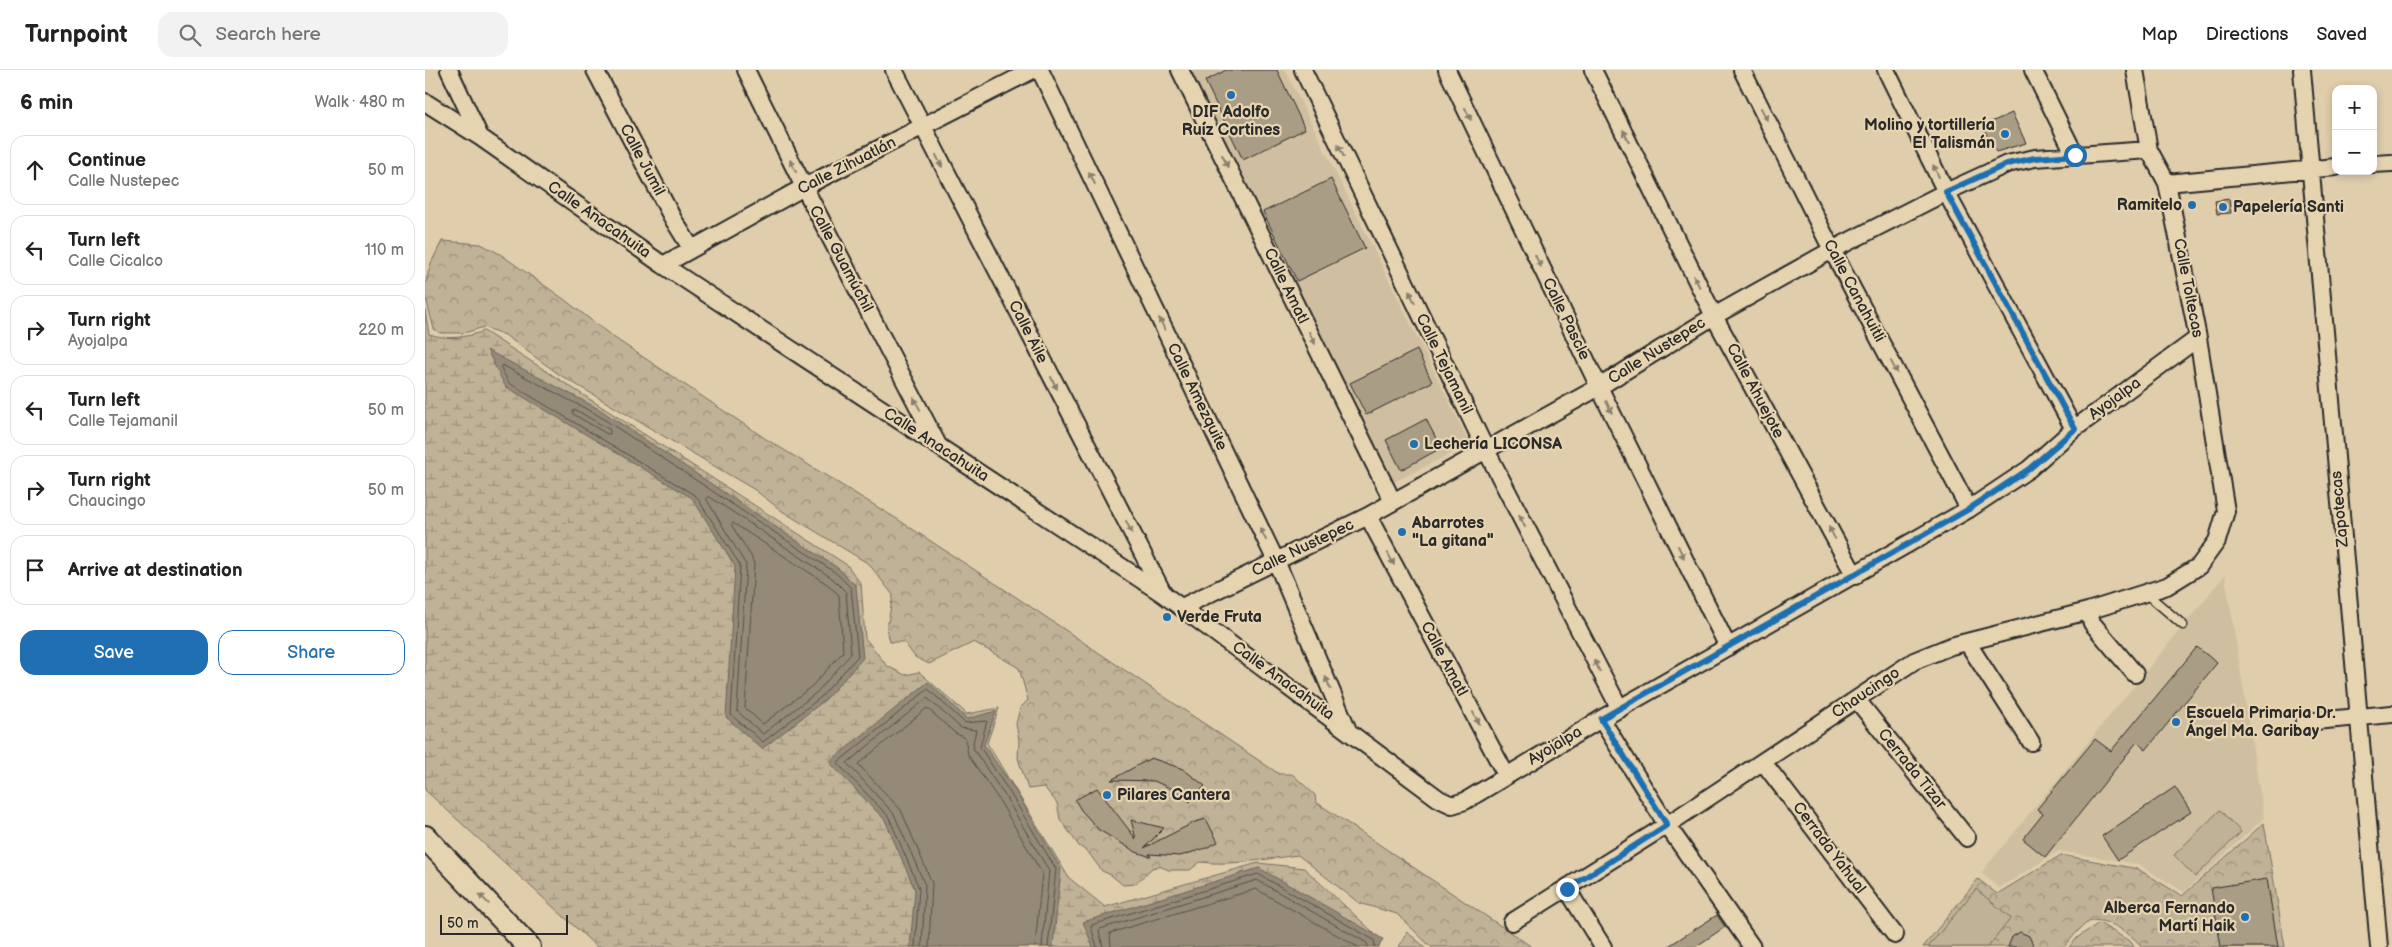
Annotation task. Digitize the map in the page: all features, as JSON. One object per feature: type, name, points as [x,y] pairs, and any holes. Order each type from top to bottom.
[{"type":"main road","points":[[425,837],[529,947]]},
{"type":"street","points":[[449,70],[480,137]]},
{"type":"street","name":"Calle Jumil","points":[[595,70],[673,219],[691,248]]},
{"type":"street","name":"Calle Guamúchil","points":[[747,70],[804,188],[939,447]]},
{"type":"street","name":"Calle Aile","points":[[894,70],[922,128],[1163,594]]},
{"type":"street","name":"Calle Zihuatlán","points":[[663,265],[691,248],[804,188],[1033,70]]},
{"type":"street","name":"Calle Amezquite","points":[[1040,70],[1276,561],[1347,728]]},
{"type":"street","name":"Calle Amatl","points":[[1180,70],[1393,502]]},
{"type":"street","name":"Calle Tejamanil","points":[[1303,70],[1486,450],[1619,709]]},
{"type":"street","name":"Calle Pascle","points":[[1447,70],[1599,387],[1728,647]]},
{"type":"street","name":"Calle Ahuejote","points":[[1593,70],[1714,316],[1855,576]]},
{"type":"street","name":"Calle Canahuitli","points":[[1742,70],[1832,250],[1969,509]]},
{"type":"street","points":[[1886,70],[1946,192],[2075,429]]},
{"type":"street","points":[[2033,70],[2075,155]]},
{"type":"street","name":"Calle Toltecas","points":[[2135,70],[2149,150],[2167,183],[2198,338],[2227,511]]},
{"type":"street","name":"Zapotecas","points":[[2302,70],[2357,718],[2379,947]]},
{"type":"street","name":"Calle Anacahuita","points":[[425,102],[480,137],[663,265],[1182,607],[1347,728],[1439,799]]},
{"type":"street","name":"Calle Nustepec","points":[[1182,607],[1368,516],[1599,387],[1714,316],[1832,250],[1946,192],[2007,164],[2035,158],[2149,150]]},
{"type":"street","points":[[2377,164],[2392,162]]},
{"type":"street","points":[[2167,183],[2332,167]]},
{"type":"street","name":"Ayojalpa","points":[[1439,799],[1452,804],[1465,801],[1601,719],[1855,576],[1969,509],[2029,469],[2075,429],[2198,338]]},
{"type":"street","name":"Chaucingo","points":[[1512,922],[1667,825],[1914,661],[1967,642],[2087,610],[2167,586],[2199,566],[2217,541],[2227,511]]},
{"type":"street","name":"Calle Amatl","points":[[1368,516],[1506,776]]},
{"type":"street","points":[[2087,610],[2093,623],[2135,674]]},
{"type":"street","points":[[1967,642],[2031,742]]},
{"type":"street","name":"Cerrada Tizar","points":[[1857,700],[1967,838]]},
{"type":"street","points":[[2304,722],[2392,714]]},
{"type":"street","points":[[1601,719],[1667,825],[1752,947]]},
{"type":"street","name":"Cerrada Yahual","points":[[1763,762],[1895,935]]},
{"type":"street","points":[[1567,889],[1603,947]]},
{"type":"lane","points":[[2146,593],[2183,625]]},
{"type":"shaded area","points":[[1188,70],[1285,70],[1470,444],[1392,483]]},
{"type":"shaded area","name":"Escuela Primaria Dr. Ángel Ma. Garibay","points":[[2225,575],[2264,818],[2184,892],[2138,864],[2059,851],[1999,888],[1981,873]]},
{"type":"green space","points":[[442,241],[481,244],[500,254],[613,337],[766,439],[897,519],[1279,774],[1292,774],[1315,795],[1316,802],[1532,947],[1431,947],[1397,914],[1359,903],[1298,855],[1236,863],[1200,862],[1190,870],[1169,870],[1159,866],[1152,868],[1135,884],[1123,885],[1111,875],[1102,871],[1088,852],[1079,846],[1060,819],[1057,803],[1044,787],[1028,789],[1018,758],[1019,740],[1016,724],[1020,708],[1028,700],[1019,668],[974,642],[929,664],[915,657],[904,642],[890,642],[887,628],[893,595],[869,564],[782,511],[755,490],[560,375],[505,335],[484,327],[464,333],[440,333],[434,329],[425,295],[425,285],[431,263]]},
{"type":"green space","points":[[425,310],[429,334],[456,337],[484,331],[847,565],[861,584],[865,638],[887,666],[905,675],[919,672],[967,714],[999,708],[987,743],[1069,878],[1105,907],[1258,863],[1304,868],[1374,933],[1361,947],[597,947],[425,790]]},
{"type":"green space","points":[[2220,810],[2241,832],[2195,877],[2174,855]]},
{"type":"green space","points":[[2264,823],[2285,947],[2142,947],[2118,927],[2102,921],[2095,921],[2089,922],[2082,927],[2064,947],[1923,947],[1978,879],[1997,894],[2061,855],[2138,869],[2182,896]]},
{"type":"green space","points":[[1976,889],[2011,918],[1988,947],[1928,947]]},
{"type":"green space","points":[[2099,923],[2131,942],[2134,947],[2069,947],[2078,937]]},
{"type":"green space","points":[[1407,932],[1425,947],[1399,947]]},
{"type":"water","points":[[487,350],[599,409],[839,569],[856,586],[863,658],[825,700],[762,749],[726,717],[735,566],[692,498],[505,386]]},
{"type":"water","points":[[928,682],[967,719],[996,711],[984,745],[1015,790],[1061,869],[1053,947],[910,947],[915,890],[885,820],[829,762]]},
{"type":"water","points":[[1259,868],[1383,939],[1379,947],[1093,947],[1083,922]]},
{"type":"building","points":[[1226,70],[1277,70],[1305,129],[1243,160],[1205,81]]},
{"type":"building","name":"Molino y tortillería El Talismán","points":[[2012,113],[2026,143],[1996,152],[1982,126]]},
{"type":"building","points":[[1331,179],[1365,248],[1297,281],[1263,212]]},
{"type":"building","name":"Papelería Santi","points":[[2229,199],[2231,213],[2217,214],[2215,201]]},
{"type":"building","points":[[1417,350],[1432,382],[1366,415],[1350,383]]},
{"type":"building","name":"Lechería LICONSA","points":[[1426,419],[1441,448],[1401,470],[1386,440]]},
{"type":"building","points":[[2197,647],[2217,663],[2146,750],[2137,742],[2045,857],[2023,839],[2043,814],[2037,809],[2095,739],[2111,751]]},
{"type":"building","points":[[1151,758],[1183,769],[1205,786],[1190,802],[1172,789],[1154,781],[1111,780]]},
{"type":"building","points":[[2175,787],[2191,812],[2118,860],[2102,836]]},
{"type":"building","points":[[1097,788],[1136,839],[1131,820],[1164,828],[1144,848],[1195,822],[1206,819],[1218,842],[1180,856],[1149,854],[1151,857],[1136,852],[1099,830],[1081,810],[1075,800]]},
{"type":"building","name":"Alberca Fernando Martí Haik","points":[[2267,879],[2278,947],[2221,947],[2211,888]]},
{"type":"building","points":[[1717,915],[1725,927],[1695,947],[1667,947]]},
{"type":"building","points":[[2020,932],[2029,936],[2034,947],[2008,947],[2012,937]]},
{"type":"place","name":"DIF Adolfo Ruíz Cortines","points":[[1231,95]]},
{"type":"place","name":"Molino y tortillería El Talismán","points":[[2005,134]]},
{"type":"place","name":"Ramitelo","points":[[2192,205]]},
{"type":"place","name":"Papelería Santi","points":[[2223,207]]},
{"type":"place","name":"Lechería LICONSA","points":[[1414,444]]},
{"type":"place","name":"Abarrotes \"La gitana\"","points":[[1402,532]]},
{"type":"place","name":"Verde Fruta","points":[[1167,617]]},
{"type":"place","name":"Escuela Primaria Dr. Ángel Ma. Garibay","points":[[2176,722]]},
{"type":"place","name":"Pilares Cantera","points":[[1107,795]]},
{"type":"place","name":"Alberca Fernando Martí Haik","points":[[2245,917]]},
{"type":"route","points":[[1567,889],[1667,825],[1601,719],[1855,576],[1969,509],[2029,469],[2075,429],[1946,192],[2007,164],[2035,158],[2075,155]]}]
